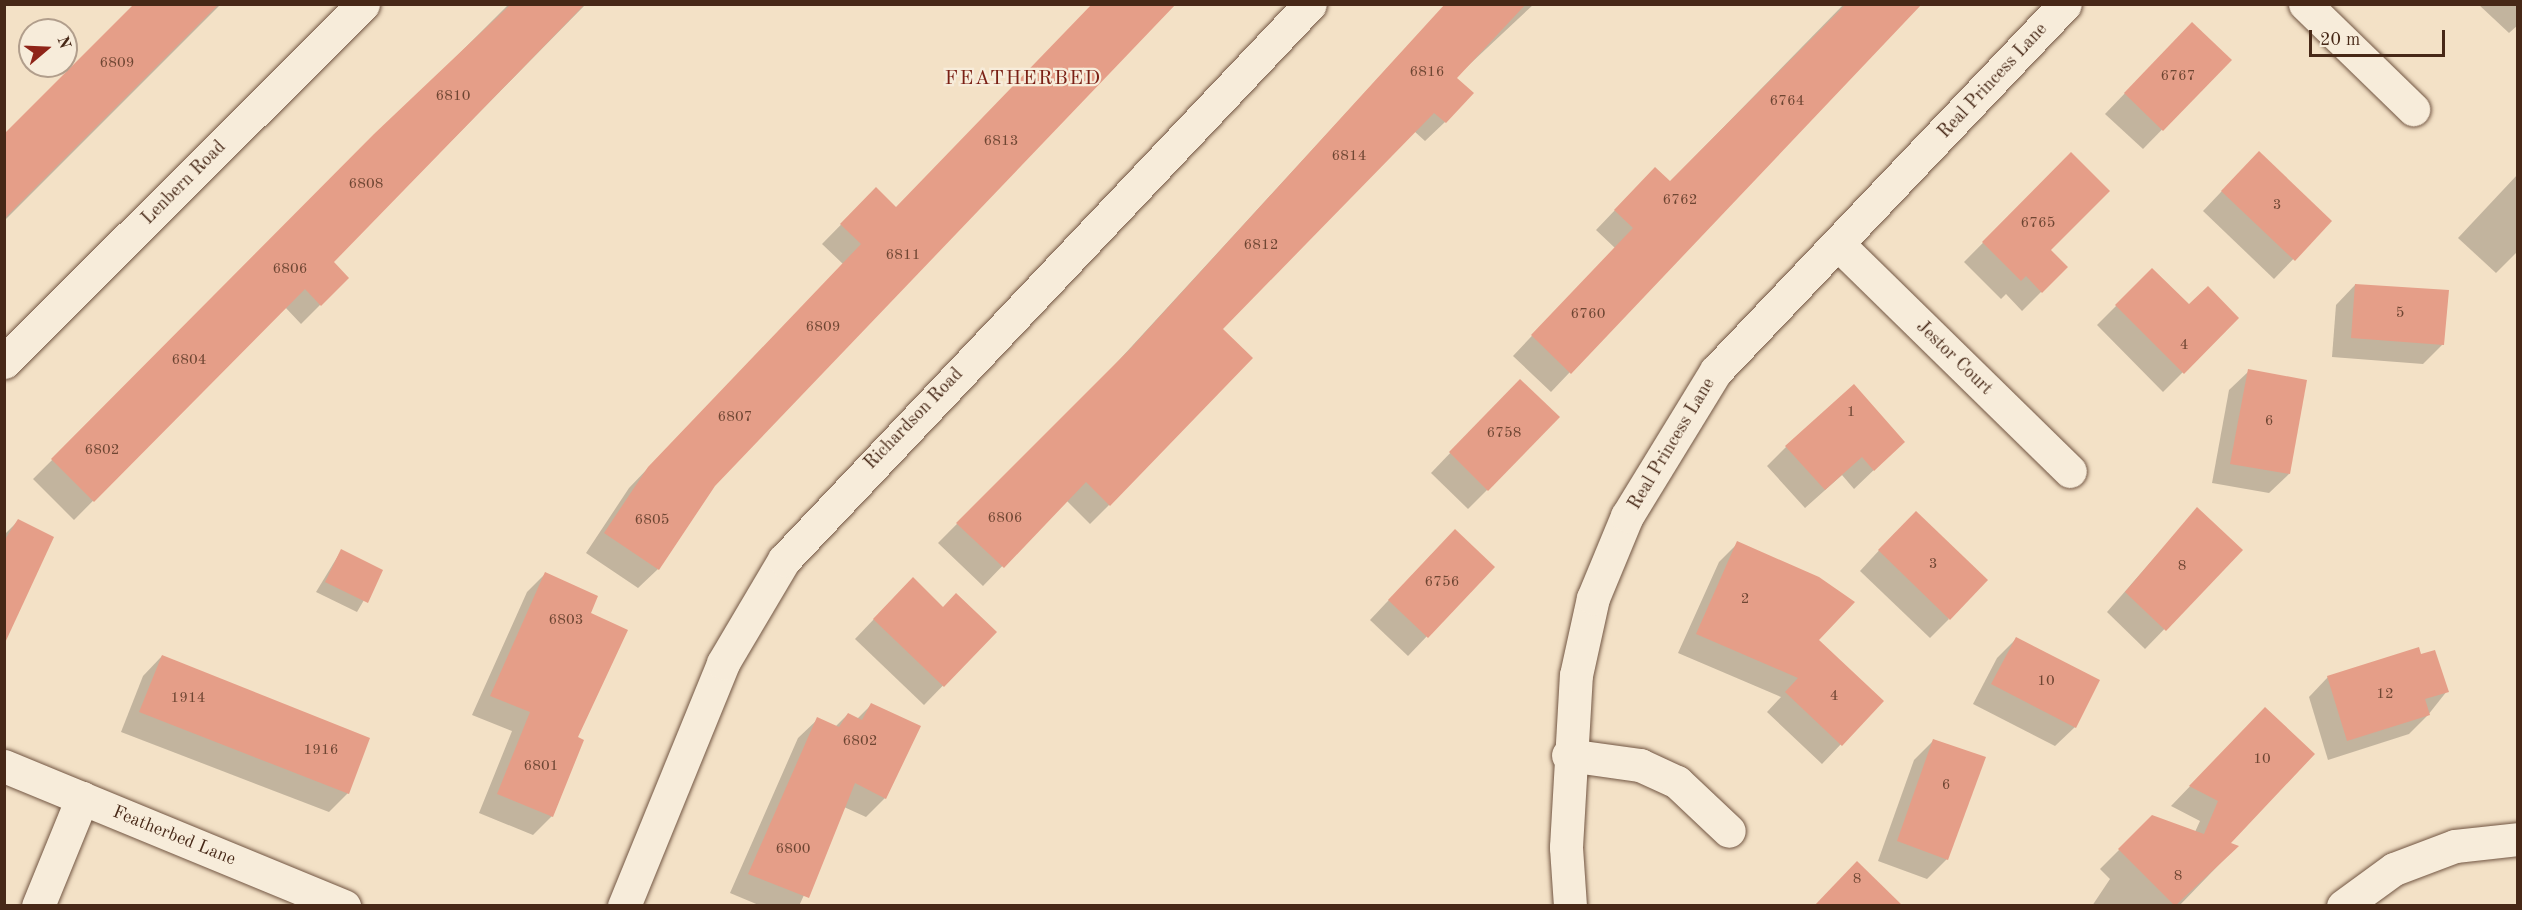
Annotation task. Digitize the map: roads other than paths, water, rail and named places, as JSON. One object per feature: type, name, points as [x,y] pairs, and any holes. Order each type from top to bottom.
[{"type":"street","name":"Lenbern Road","points":[[4,362],[363,4]]},
{"type":"street","name":"Richardson Road","points":[[624,906],[723,663],[784,560],[1310,4]]},
{"type":"street","name":"Real Princess Lane","points":[[1570,906],[1568,755],[1576,675],[1593,598],[1628,516],[1716,371],[1839,245],[2065,4]]},
{"type":"street","points":[[2305,4],[2413,109]]},
{"type":"street","name":"Jestor Court","points":[[1839,245],[2070,471]]},
{"type":"street","points":[[1568,755],[1640,765],[1677,782],[1729,831]]},
{"type":"street","name":"Featherbed Lane","points":[[4,766],[344,906]]},
{"type":"street","points":[[38,906],[82,798]]},
{"type":"street","points":[[2343,906],[2394,869],[2455,846],[2517,839]]},
{"type":"district","name":"FEATHERBED","points":[[1023,79]]}]
